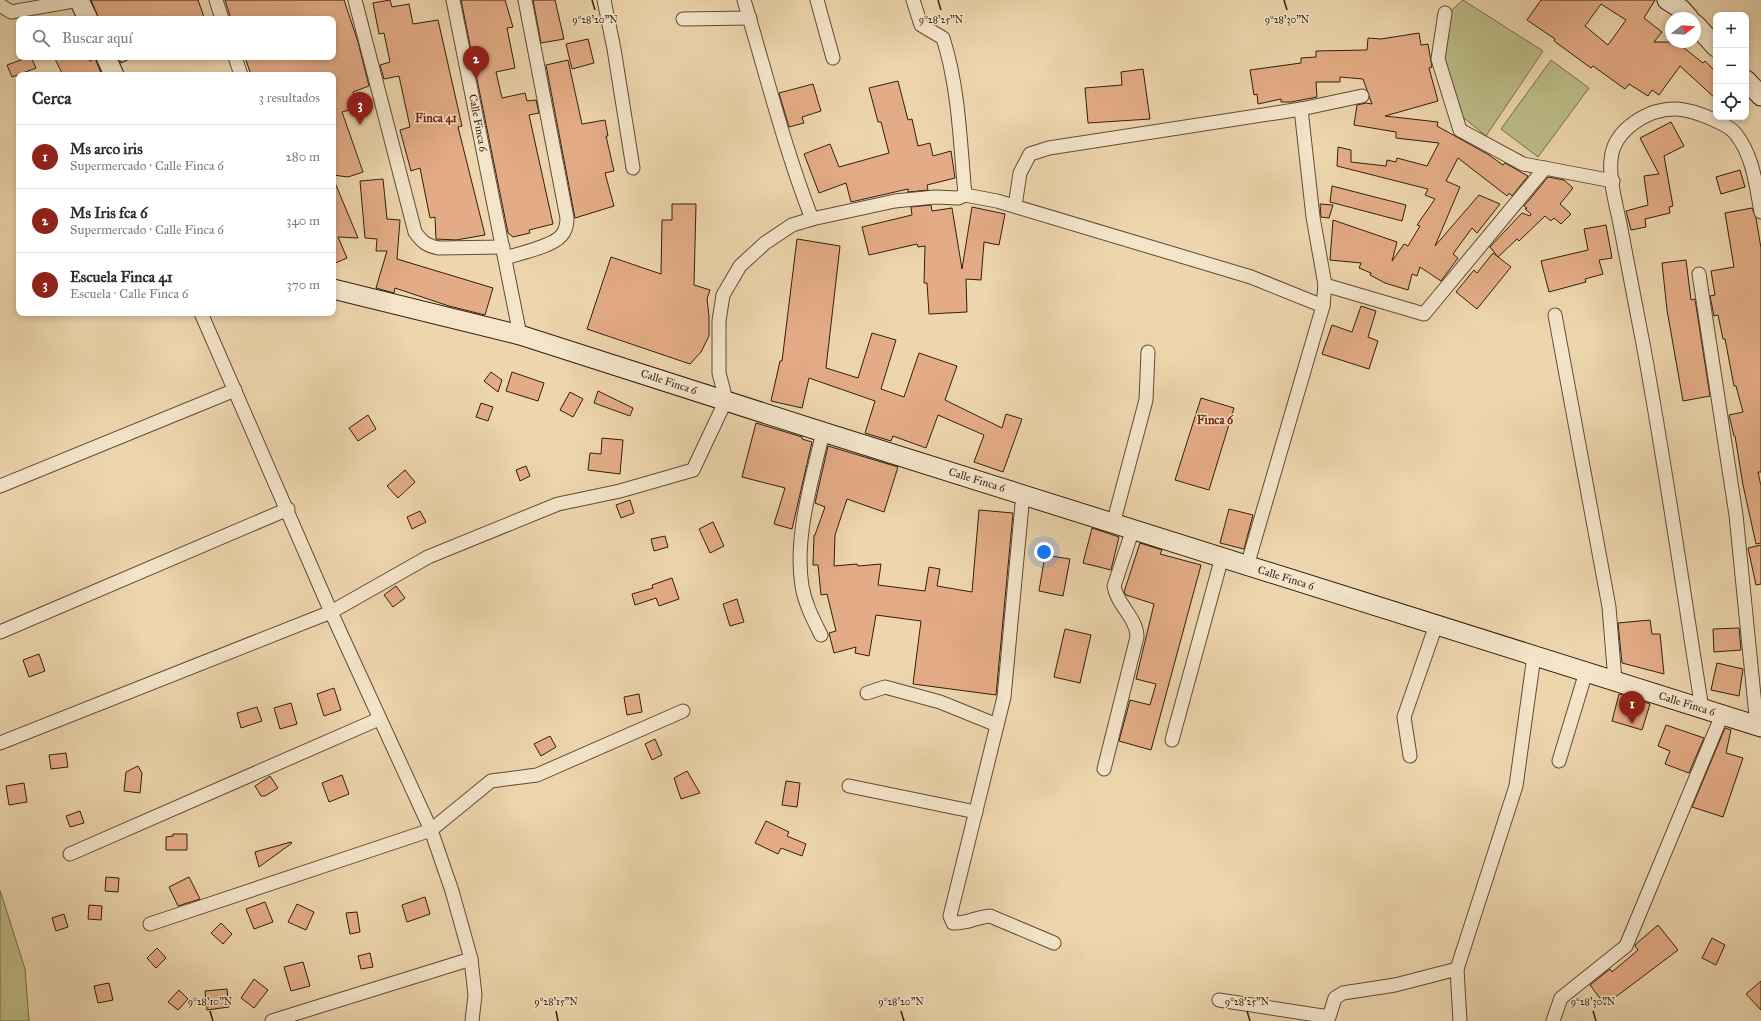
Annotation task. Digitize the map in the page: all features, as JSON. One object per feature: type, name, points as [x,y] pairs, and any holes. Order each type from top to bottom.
[{"type":"street","points":[[0,5],[11,12],[79,0],[87,16]]},
{"type":"street","points":[[216,0],[221,16]]},
{"type":"street","points":[[355,0],[415,232],[421,241],[430,246],[439,248],[504,252],[553,242],[561,236],[566,228],[568,218],[526,0]]},
{"type":"street","name":"Calle Finca 6","points":[[453,0],[520,335],[1023,494],[1113,524],[1133,529],[1759,727]]},
{"type":"street","points":[[604,0],[614,49],[633,168]]},
{"type":"street","points":[[744,0],[772,100],[812,219]]},
{"type":"street","points":[[817,0],[833,58]]},
{"type":"street","points":[[913,0],[921,25],[943,38],[950,58],[954,82],[965,195]]},
{"type":"street","points":[[1667,0],[1684,12]]},
{"type":"street","points":[[1445,13],[1438,59],[1460,130],[1523,164],[1613,181]]},
{"type":"street","points":[[683,19],[750,18]]},
{"type":"street","points":[[1701,31],[1713,44]]},
{"type":"street","points":[[107,60],[113,72]]},
{"type":"street","points":[[236,60],[240,72]]},
{"type":"street","points":[[1015,206],[1020,173],[1030,154],[1049,148],[1302,109],[1362,96]]},
{"type":"street","points":[[1247,566],[1323,306],[1325,285],[1313,217],[1302,109]]},
{"type":"street","points":[[1702,709],[1645,357],[1610,163],[1612,149],[1619,137],[1627,129],[1644,117],[1660,111],[1677,109],[1713,117]]},
{"type":"street","points":[[1720,120],[1734,132],[1745,148],[1752,166],[1761,212]]},
{"type":"street","points":[[1325,285],[1424,314],[1544,168]]},
{"type":"street","points":[[0,743],[331,612],[428,557],[558,504],[620,491],[693,470],[726,400],[719,373],[719,321],[723,295],[740,266],[765,243],[792,225],[812,219],[895,201],[936,197],[958,198],[965,195],[1015,206],[1251,278],[1323,306]]},
{"type":"street","points":[[1699,274],[1736,515],[1759,727]]},
{"type":"street","points":[[336,290],[520,335]]},
{"type":"street","points":[[1555,315],[1609,607],[1615,681]]},
{"type":"street","points":[[202,316],[288,509],[331,612],[431,830],[452,892],[471,959],[475,995],[472,1021]]},
{"type":"street","points":[[1113,524],[1146,400],[1148,352]]},
{"type":"street","points":[[0,486],[235,390]]},
{"type":"street","points":[[821,635],[809,611],[802,586],[800,553],[808,498],[823,432]]},
{"type":"street","points":[[1023,494],[1004,697],[950,916],[953,923],[961,923],[980,917],[990,916],[1054,943]]},
{"type":"street","points":[[0,632],[288,509]]},
{"type":"street","points":[[1104,769],[1137,637],[1137,629],[1115,594],[1114,586],[1133,529]]},
{"type":"street","points":[[1172,740],[1222,557]]},
{"type":"street","points":[[1410,756],[1404,717],[1436,625]]},
{"type":"street","points":[[1460,1021],[1458,969],[1516,786],[1534,656]]},
{"type":"street","points":[[1559,761],[1586,672]]},
{"type":"street","points":[[867,693],[885,687],[940,702],[997,725]]},
{"type":"street","points":[[150,924],[431,830],[491,781],[537,775],[683,711]]},
{"type":"street","points":[[1553,1021],[1561,998],[1626,946],[1722,715]]},
{"type":"street","points":[[70,854],[379,719]]},
{"type":"street","points":[[850,786],[976,812]]},
{"type":"street","points":[[272,1021],[471,959]]},
{"type":"street","points":[[1219,1000],[1328,1019],[1335,998],[1343,993],[1395,985],[1458,969]]},
{"type":"green space","points":[[1463,0],[1543,51],[1486,136],[1459,114],[1443,58],[1451,11]]},
{"type":"green space","points":[[1551,60],[1589,88],[1538,157],[1501,129]]},
{"type":"green space","points":[[0,890],[25,969],[29,1021],[0,1021]]},
{"type":"building","points":[[91,0],[198,0],[204,16],[98,16]]},
{"type":"building","points":[[225,0],[344,0],[358,42],[369,86],[353,92],[357,108],[342,112],[363,172],[348,177],[336,175],[336,72],[250,72],[246,60],[336,60],[336,16],[230,16]]},
{"type":"building","points":[[390,0],[392,7],[409,4],[413,24],[438,20],[462,126],[458,127],[485,235],[456,240],[436,239],[435,217],[430,218],[420,168],[411,171],[400,130],[410,127],[399,76],[384,79],[380,65],[390,62],[384,33],[379,34],[373,3]]},
{"type":"building","points":[[461,0],[505,0],[513,27],[507,28],[515,68],[496,72],[502,98],[525,93],[527,101],[536,100],[539,113],[529,115],[553,224],[529,230],[530,233],[513,237],[508,233]]},
{"type":"building","points":[[533,0],[555,0],[564,39],[541,43]]},
{"type":"building","points":[[1541,0],[1655,0],[1644,18],[1662,32],[1654,42],[1665,42],[1665,48],[1684,48],[1703,63],[1705,61],[1713,69],[1713,96],[1680,66],[1659,95],[1652,90],[1648,96],[1629,84],[1625,89],[1593,66],[1591,68],[1554,41],[1555,39],[1527,20]],"holes":[[[1601,4],[1626,20],[1608,45],[1585,26]]]},
{"type":"building","points":[[1419,33],[1421,45],[1428,44],[1432,67],[1429,68],[1438,101],[1385,116],[1438,122],[1437,126],[1489,155],[1503,165],[1505,163],[1528,176],[1512,196],[1509,193],[1507,196],[1458,158],[1446,181],[1460,187],[1435,246],[1479,195],[1500,204],[1477,233],[1472,228],[1453,254],[1458,258],[1441,281],[1420,267],[1417,276],[1412,274],[1408,290],[1385,283],[1370,275],[1371,273],[1359,268],[1361,263],[1330,260],[1333,220],[1397,242],[1392,261],[1404,244],[1408,246],[1420,226],[1417,225],[1435,199],[1425,195],[1428,189],[1337,166],[1338,147],[1351,150],[1351,162],[1386,166],[1387,160],[1396,162],[1397,158],[1427,166],[1439,143],[1396,138],[1396,132],[1354,125],[1357,105],[1366,103],[1372,104],[1363,79],[1340,77],[1340,82],[1316,82],[1317,97],[1291,102],[1281,102],[1281,99],[1258,104],[1257,94],[1254,95],[1250,70],[1301,63],[1301,58],[1316,57],[1316,51],[1367,50],[1368,38],[1381,39]]},
{"type":"building","points":[[588,39],[594,63],[572,69],[566,44]]},
{"type":"building","points":[[21,60],[32,60],[36,68],[25,72],[16,72],[16,76],[12,77],[7,65]]},
{"type":"building","points":[[56,60],[96,60],[101,72],[62,72]]},
{"type":"building","points":[[120,60],[128,60],[121,63]]},
{"type":"building","points":[[568,60],[582,124],[605,120],[608,136],[606,136],[614,171],[605,173],[614,206],[575,218],[546,65]]},
{"type":"building","points":[[1143,69],[1150,119],[1088,123],[1085,88],[1122,85],[1121,72]]},
{"type":"building","points":[[898,81],[908,120],[912,119],[918,146],[930,143],[933,156],[951,151],[955,178],[927,185],[928,190],[908,192],[908,189],[851,202],[846,183],[819,193],[804,154],[830,144],[839,167],[889,153],[881,122],[878,122],[869,88]]},
{"type":"building","points":[[813,84],[821,111],[802,117],[804,123],[789,127],[779,93]]},
{"type":"building","points":[[1671,122],[1684,146],[1664,156],[1673,206],[1669,207],[1670,213],[1645,219],[1646,227],[1631,230],[1626,211],[1648,205],[1644,176],[1659,174],[1640,138]]},
{"type":"building","points":[[1740,170],[1745,187],[1721,194],[1716,177]]},
{"type":"building","points":[[1548,177],[1564,180],[1573,188],[1560,204],[1571,214],[1561,224],[1554,218],[1551,221],[1545,216],[1519,241],[1517,239],[1498,257],[1490,247],[1522,213],[1530,216],[1531,214],[1525,209],[1527,208],[1524,206]]},
{"type":"building","points":[[383,179],[387,219],[400,220],[397,259],[493,288],[485,315],[449,306],[395,288],[394,293],[376,288],[387,251],[376,251],[377,239],[365,238],[360,181]]},
{"type":"building","points":[[336,185],[358,238],[338,237],[347,258],[336,263]]},
{"type":"building","points":[[1332,186],[1406,205],[1402,221],[1330,202]]},
{"type":"building","points":[[672,204],[696,204],[694,285],[710,290],[707,299],[709,336],[701,352],[690,364],[587,329],[611,257],[661,274],[662,220],[672,220]]},
{"type":"building","points":[[1320,204],[1333,205],[1329,218],[1321,217]]},
{"type":"building","points":[[931,205],[932,211],[952,208],[962,269],[972,207],[1005,214],[999,245],[984,242],[981,280],[966,279],[967,312],[929,314],[927,283],[924,283],[925,246],[918,247],[917,244],[869,255],[862,227],[912,215],[911,207]]},
{"type":"building","points":[[1752,208],[1756,218],[1761,248],[1761,472],[1758,472],[1761,486],[1761,543],[1756,544],[1743,485],[1735,436],[1729,415],[1743,412],[1736,386],[1734,386],[1725,339],[1723,339],[1718,315],[1714,316],[1710,296],[1715,295],[1711,271],[1734,267],[1725,213]]},
{"type":"building","points":[[1606,225],[1612,258],[1599,260],[1603,274],[1585,279],[1586,282],[1549,292],[1541,261],[1588,250],[1584,229]]},
{"type":"building","points":[[797,239],[840,246],[826,368],[858,378],[872,333],[896,340],[881,389],[904,397],[919,353],[957,366],[945,400],[1002,428],[1006,414],[1022,419],[1003,472],[974,462],[984,435],[938,415],[926,448],[893,436],[891,441],[865,433],[875,401],[809,378],[802,408],[771,401],[780,361],[782,361]]},
{"type":"building","points":[[1493,253],[1511,267],[1477,309],[1456,292],[1474,270],[1477,273]]},
{"type":"building","points":[[1686,260],[1691,300],[1695,299],[1710,396],[1683,401],[1667,310],[1662,263]]},
{"type":"building","points":[[1361,306],[1376,311],[1368,337],[1378,341],[1369,369],[1322,354],[1332,325],[1352,332]]},
{"type":"building","points":[[491,372],[502,380],[498,392],[484,381]]},
{"type":"building","points":[[512,372],[544,383],[538,401],[506,391]]},
{"type":"building","points":[[598,391],[633,408],[630,416],[594,403]]},
{"type":"building","points":[[570,392],[583,399],[573,417],[560,410]]},
{"type":"building","points":[[1201,398],[1234,408],[1209,490],[1175,480]]},
{"type":"building","points":[[481,403],[493,407],[488,421],[476,417]]},
{"type":"building","points":[[368,415],[376,429],[358,441],[349,428]]},
{"type":"building","points":[[756,423],[802,437],[802,439],[812,442],[792,529],[774,524],[785,488],[742,477]]},
{"type":"building","points":[[602,438],[623,440],[620,474],[588,470],[590,453],[601,454]]},
{"type":"building","points":[[828,446],[898,467],[884,512],[847,499],[835,535],[834,566],[881,564],[878,585],[925,591],[929,567],[940,569],[937,586],[972,592],[979,510],[1013,513],[996,695],[913,684],[921,621],[876,615],[869,656],[855,653],[856,647],[834,653],[829,633],[836,631],[827,594],[821,595],[818,565],[813,565],[814,535],[825,507],[815,503]]},
{"type":"building","points":[[526,466],[530,476],[520,481],[516,470]]},
{"type":"building","points":[[405,470],[415,482],[398,498],[387,486]]},
{"type":"building","points":[[630,500],[634,513],[621,518],[616,505]]},
{"type":"building","points":[[1229,509],[1253,515],[1244,549],[1220,543]]},
{"type":"building","points":[[420,511],[426,522],[412,529],[407,517]]},
{"type":"building","points":[[713,522],[724,546],[710,553],[699,529]]},
{"type":"building","points":[[1092,528],[1119,537],[1111,570],[1083,563]]},
{"type":"building","points":[[665,536],[668,547],[654,551],[651,539]]},
{"type":"building","points":[[1140,543],[1162,550],[1160,554],[1201,565],[1151,750],[1119,741],[1130,700],[1150,705],[1156,684],[1136,679],[1154,604],[1126,595],[1124,592]]},
{"type":"building","points":[[1761,545],[1761,584],[1756,585],[1748,548]]},
{"type":"building","points":[[1045,555],[1070,559],[1063,596],[1039,591]]},
{"type":"building","points":[[672,578],[679,599],[659,606],[656,598],[635,605],[632,594],[653,588],[652,585]]},
{"type":"building","points":[[396,586],[405,598],[393,607],[384,595]]},
{"type":"building","points":[[737,599],[744,622],[730,626],[723,604]]},
{"type":"building","points":[[1650,620],[1652,634],[1660,634],[1664,674],[1622,663],[1618,623]]},
{"type":"building","points":[[1739,628],[1741,650],[1714,652],[1713,629]]},
{"type":"building","points":[[1065,629],[1091,635],[1080,683],[1054,677]]},
{"type":"building","points":[[39,654],[45,671],[29,677],[23,660]]},
{"type":"building","points":[[1717,663],[1743,669],[1739,696],[1711,690]]},
{"type":"building","points":[[334,688],[341,710],[324,716],[317,694]]},
{"type":"building","points":[[639,694],[642,712],[627,715],[624,697]]},
{"type":"building","points":[[1619,694],[1650,704],[1642,730],[1612,721]]},
{"type":"building","points":[[291,703],[297,724],[280,729],[274,708]]},
{"type":"building","points":[[257,707],[262,721],[241,728],[237,713]]},
{"type":"building","points":[[1666,725],[1704,738],[1689,773],[1665,764],[1670,751],[1658,746]]},
{"type":"building","points":[[1725,728],[1731,730],[1726,753],[1743,758],[1723,817],[1692,807]]},
{"type":"building","points":[[550,736],[556,747],[541,756],[534,744]]},
{"type":"building","points":[[655,739],[662,755],[652,760],[645,744]]},
{"type":"building","points":[[66,753],[68,767],[51,769],[49,755]]},
{"type":"building","points":[[138,766],[142,773],[140,793],[124,791],[126,772]]},
{"type":"building","points":[[687,771],[700,793],[681,799],[674,778]]},
{"type":"building","points":[[342,775],[349,794],[329,802],[322,783]]},
{"type":"building","points":[[270,776],[278,788],[265,796],[261,796],[255,786]]},
{"type":"building","points":[[786,781],[800,783],[797,807],[782,805]]},
{"type":"building","points":[[24,783],[27,802],[9,805],[6,786]]},
{"type":"building","points":[[80,811],[84,823],[70,827],[66,816]]},
{"type":"building","points":[[766,821],[789,832],[787,836],[806,844],[802,856],[781,848],[778,854],[755,843]]},
{"type":"building","points":[[173,834],[187,834],[187,850],[166,850],[166,837],[173,836]]},
{"type":"building","points":[[291,842],[292,843],[259,867],[255,852]]},
{"type":"building","points":[[106,877],[119,878],[118,892],[105,891]]},
{"type":"building","points":[[189,877],[200,899],[178,906],[169,887]]},
{"type":"building","points":[[425,897],[430,914],[407,922],[402,905]]},
{"type":"building","points":[[265,902],[273,922],[254,929],[246,909]]},
{"type":"building","points":[[297,904],[314,912],[306,930],[288,922]]},
{"type":"building","points":[[89,905],[102,906],[101,920],[88,919]]},
{"type":"building","points":[[357,912],[360,932],[350,934],[346,913]]},
{"type":"building","points":[[64,914],[68,927],[56,931],[52,918]]},
{"type":"building","points":[[221,923],[232,934],[223,944],[211,933]]},
{"type":"building","points":[[1658,925],[1678,950],[1605,1005],[1590,985],[1610,969],[1612,972],[1638,950],[1635,946],[1636,944]]},
{"type":"building","points":[[1712,938],[1725,945],[1716,965],[1702,958]]},
{"type":"building","points":[[157,948],[166,958],[156,968],[147,958]]},
{"type":"building","points":[[370,953],[373,967],[361,969],[358,956]]},
{"type":"building","points":[[303,962],[310,986],[291,991],[284,967]]},
{"type":"building","points":[[254,979],[268,990],[254,1008],[241,998]]},
{"type":"building","points":[[1761,981],[1761,1010],[1746,994]]},
{"type":"building","points":[[109,983],[113,1000],[98,1003],[94,986]]},
{"type":"building","points":[[227,989],[229,1007],[207,1010],[205,991]]},
{"type":"building","points":[[179,990],[188,999],[178,1010],[168,1002]]},
{"type":"place","name":"Ms Iris fca 6","points":[[476,79]]},
{"type":"place","name":"Escuela Finca 41","points":[[360,125]]},
{"type":"place","name":"Ms arco iris","points":[[1632,724]]},
{"type":"district","name":"Finca 41","points":[[436,118]]},
{"type":"district","name":"Finca 6","points":[[1215,420]]}]
